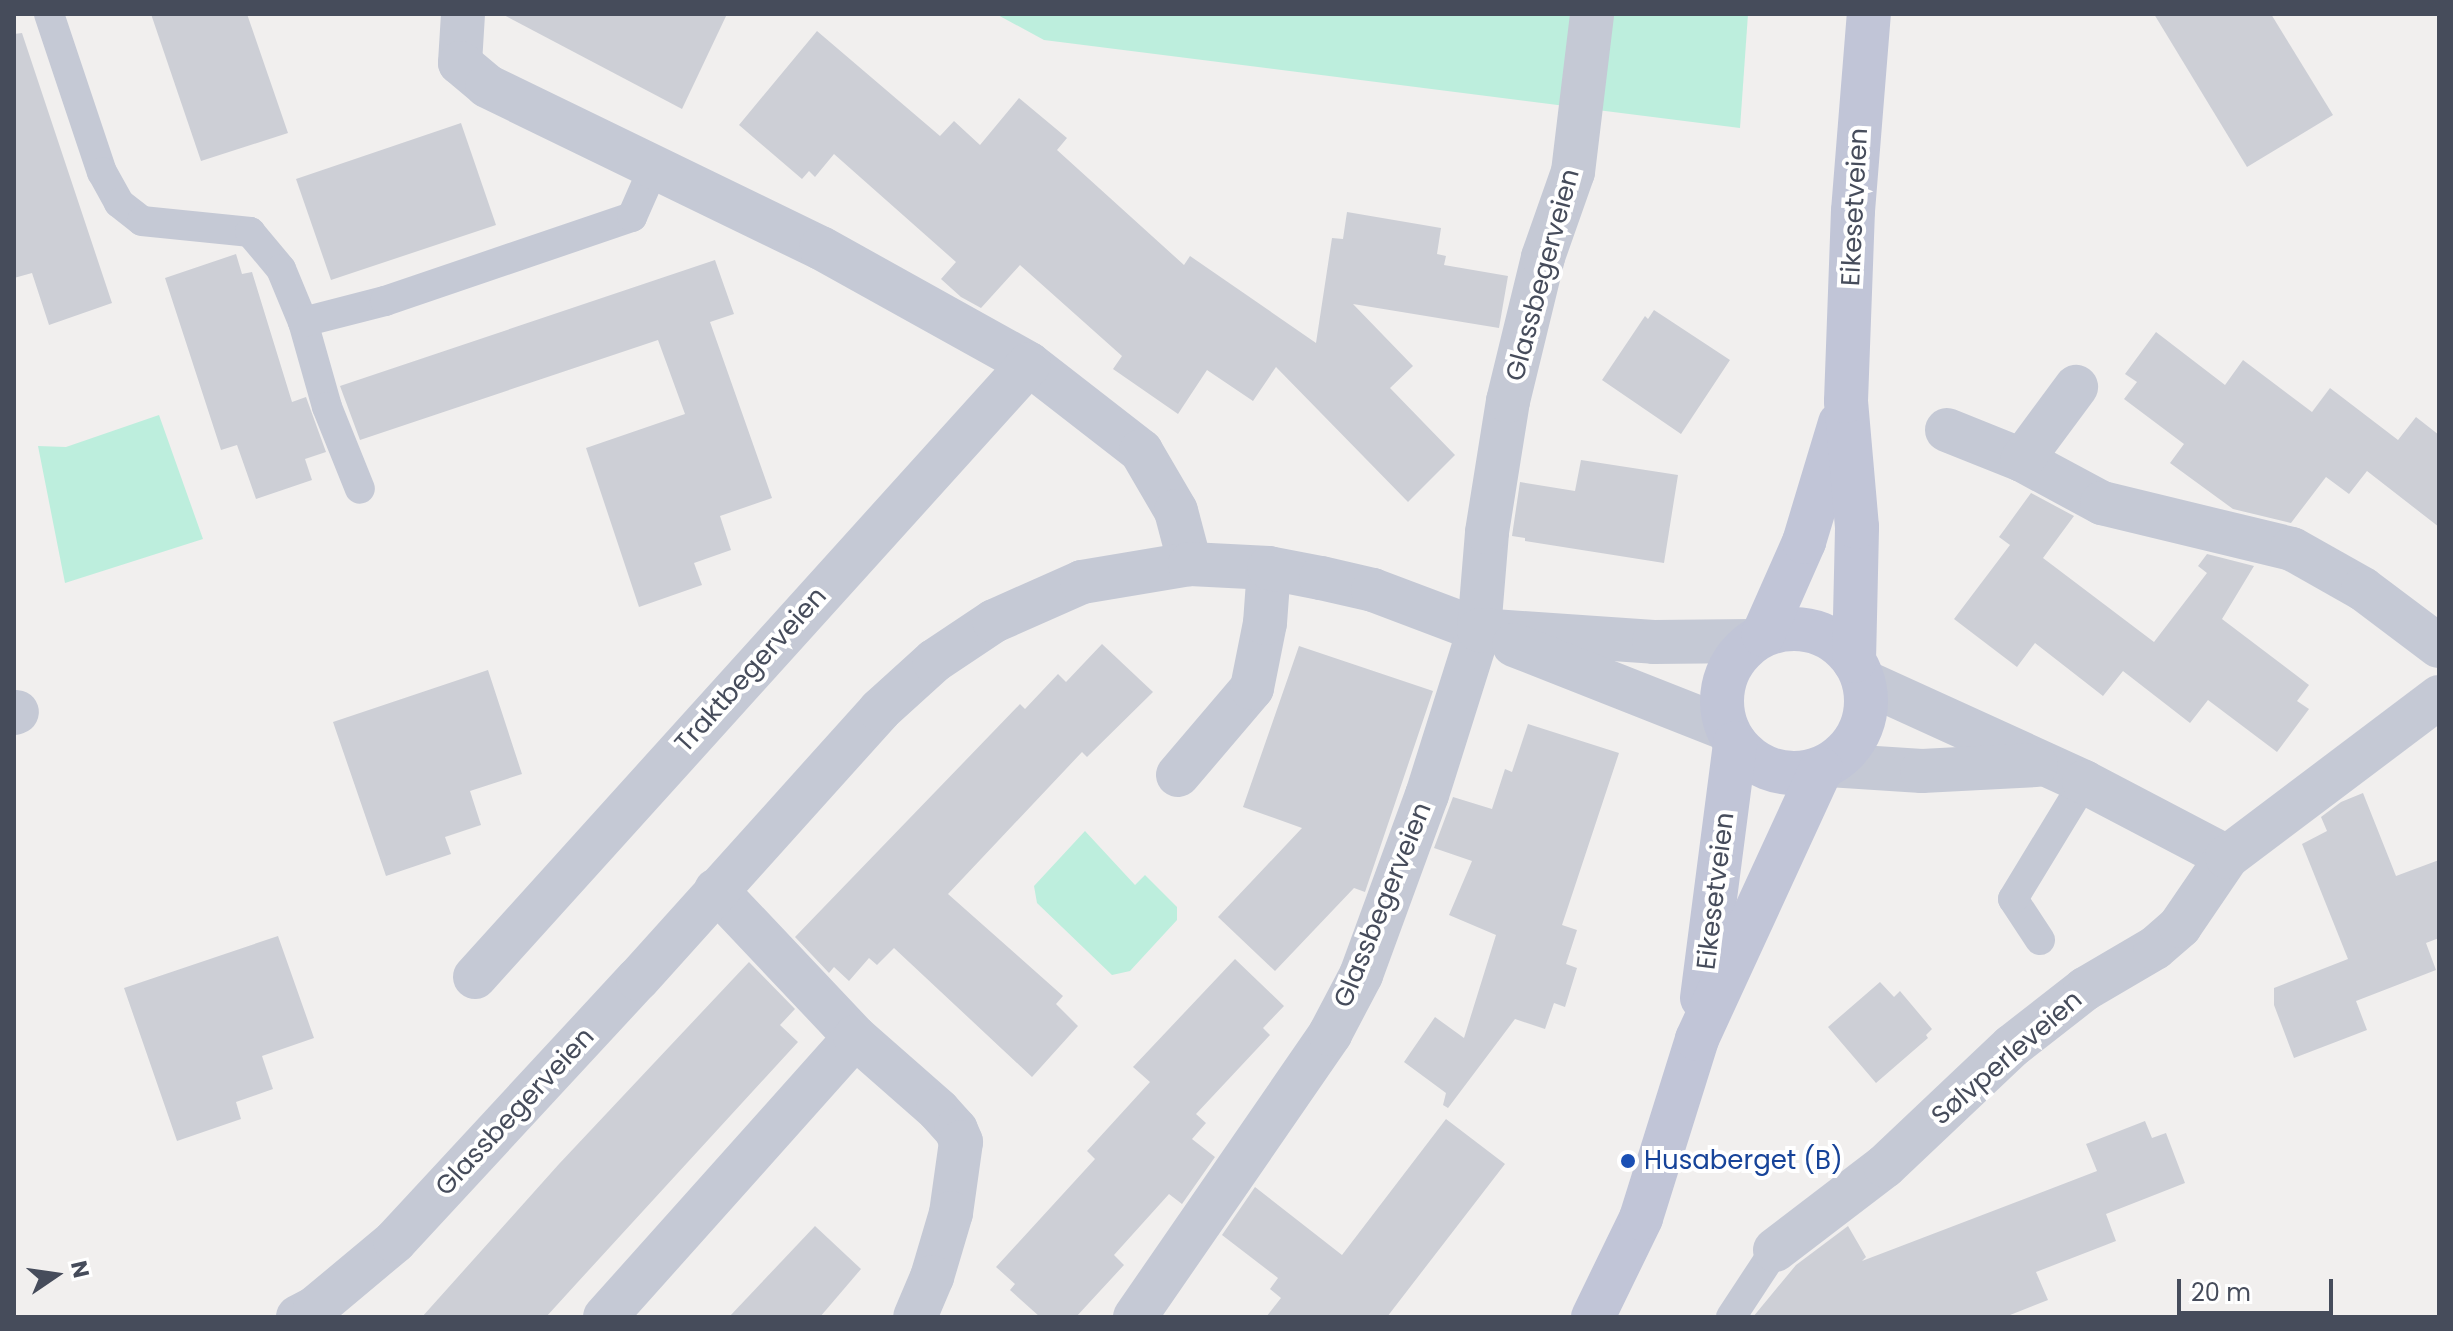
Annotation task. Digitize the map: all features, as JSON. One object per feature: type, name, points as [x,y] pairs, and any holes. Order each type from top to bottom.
[{"type":"main road","name":"Eikesetveien","points":[[1860,671],[1857,527],[1846,401],[1853,211],[1869,14]]},
{"type":"main road","name":"Eikesetveien","points":[[1758,638],[1804,542],[1846,401]]},
{"type":"main road","points":[[1796,628],[1829,637],[1860,671],[1866,714],[1853,743],[1825,767],[1789,773],[1758,764],[1731,736],[1722,696],[1731,665],[1758,638],[1796,628]]},
{"type":"main road","name":"Eikesetveien","points":[[1697,1039],[1731,736]]},
{"type":"main road","name":"Eikesetveien","points":[[1593,1317],[1641,1218],[1697,1039],[1825,767]]},
{"type":"street","points":[[463,14],[460,63],[487,86],[821,248],[1029,364],[1141,451],[1176,511],[1190,564]]},
{"type":"street","name":"Glassbegerveien","points":[[1135,1317],[1321,1047],[1361,975],[1427,795],[1479,630],[1487,532],[1508,401],[1543,257],[1573,172],[1592,14]]},
{"type":"street","name":"Traktbegerveien","points":[[475,977],[1029,364]]},
{"type":"street","points":[[2022,460],[2076,387]]},
{"type":"street","points":[[1947,430],[2022,460],[2102,503],[2292,549],[2363,589],[2439,646]]},
{"type":"street","name":"Glassbegerveien","points":[[298,1317],[315,1308],[395,1241],[880,710],[934,661],[994,621],[1082,582],[1190,564],[1269,568],[1373,590],[1479,630],[1731,736]]},
{"type":"street","points":[[1178,775],[1252,688],[1260,659],[1269,568]]},
{"type":"street","name":"Glassbegerveien","points":[[1479,630],[1654,642],[1758,638]]},
{"type":"street","points":[[1860,671],[2227,857]]},
{"type":"street","name":"Sølvperleveien","points":[[1775,1250],[1885,1166],[2012,1046],[2085,989],[2155,948],[2180,926],[2227,857],[2439,697]]},
{"type":"street","points":[[1825,767],[2065,773]]},
{"type":"street","points":[[716,890],[855,1037],[938,1110],[956,1130],[961,1142],[951,1213],[932,1277],[915,1317]]},
{"type":"street","points":[[605,1317],[855,1037]]},
{"type":"lane","points":[[49,14],[97,159],[119,203],[142,221],[250,232],[281,269],[303,322],[327,407],[360,489]]},
{"type":"lane","points":[[303,322],[385,301],[632,217],[654,167]]},
{"type":"lane","points":[[2040,940],[2013,899],[2065,773]]},
{"type":"lane","points":[[1731,1317],[1775,1250]]},
{"type":"green space","points":[[996,14],[1748,14],[1740,128],[1044,40]]},
{"type":"green space","points":[[159,415],[203,539],[65,583],[38,446],[66,447]]},
{"type":"green space","points":[[1085,831],[1135,885],[1145,875],[1177,907],[1177,920],[1130,971],[1112,975],[1037,903],[1034,886]]},
{"type":"building","points":[[151,14],[247,14],[288,133],[201,161]]},
{"type":"building","points":[[502,14],[727,14],[682,109]]},
{"type":"building","points":[[2154,14],[2271,14],[2333,115],[2247,167]]},
{"type":"building","points":[[817,31],[940,136],[954,121],[980,145],[1019,98],[1067,138],[1057,150],[1184,265],[1190,256],[1316,343],[1332,238],[1343,239],[1347,212],[1441,228],[1437,254],[1446,256],[1444,265],[1508,276],[1499,328],[1353,304],[1413,366],[1390,388],[1455,455],[1408,502],[1276,367],[1253,401],[1207,370],[1178,414],[1113,369],[1122,356],[1020,265],[981,308],[961,297],[941,279],[956,262],[834,154],[815,177],[809,171],[802,179],[739,125]]},
{"type":"building","points":[[22,33],[112,303],[49,325],[32,273],[14,278],[14,34]]},
{"type":"building","points":[[461,123],[496,225],[331,280],[296,179]]},
{"type":"building","points":[[236,254],[242,274],[252,272],[292,402],[306,397],[326,452],[305,459],[312,480],[256,499],[237,445],[221,450],[165,278]]},
{"type":"building","points":[[715,260],[734,314],[710,322],[772,498],[720,516],[731,550],[694,563],[702,585],[639,607],[586,448],[685,414],[658,340],[360,440],[340,386]]},
{"type":"building","points":[[1654,310],[1730,360],[1681,434],[1602,380],[1645,316],[1648,319]]},
{"type":"building","points":[[2156,332],[2225,385],[2243,360],[2312,412],[2330,388],[2398,440],[2416,417],[2439,435],[2439,527],[2367,471],[2349,494],[2326,477],[2291,523],[2233,509],[2170,463],[2184,444],[2124,399],[2137,382],[2125,374]]},
{"type":"building","points":[[1581,460],[1678,475],[1664,563],[1525,541],[1525,538],[1512,536],[1520,482],[1575,491]]},
{"type":"building","points":[[2031,493],[2074,516],[2043,558],[2154,642],[2207,573],[2198,566],[2207,554],[2254,566],[2222,619],[2309,685],[2297,701],[2309,709],[2277,752],[2208,700],[2190,723],[2123,671],[2103,696],[2035,643],[2017,667],[1954,619],[2010,545],[1999,537]]},
{"type":"building","points":[[1102,644],[1153,692],[1087,757],[1082,752],[948,894],[1063,996],[1056,1004],[1078,1026],[1032,1077],[894,948],[877,965],[869,958],[849,981],[834,967],[829,973],[795,937],[1020,704],[1025,709],[1058,674],[1066,682]]},
{"type":"building","points":[[1299,646],[1433,691],[1365,892],[1354,888],[1275,971],[1218,917],[1302,828],[1243,807]]},
{"type":"building","points":[[488,670],[522,774],[470,791],[481,825],[445,837],[451,854],[386,876],[333,722]]},
{"type":"building","points":[[1528,724],[1619,753],[1562,925],[1577,930],[1566,964],[1577,968],[1565,1007],[1554,1003],[1545,1029],[1515,1019],[1448,1108],[1443,1105],[1446,1093],[1404,1062],[1435,1017],[1464,1038],[1496,935],[1449,915],[1472,861],[1434,848],[1453,797],[1492,809],[1505,769],[1512,772]]},
{"type":"building","points":[[2363,793],[2396,876],[2439,860],[2439,938],[2426,943],[2436,970],[2356,1001],[2367,1030],[2294,1058],[2274,1005],[2274,988],[2348,959],[2302,844],[2327,831],[2321,817],[2341,802]]},
{"type":"building","points":[[278,936],[314,1038],[262,1056],[273,1089],[236,1102],[241,1119],[177,1141],[124,988]]},
{"type":"building","points":[[1235,959],[1284,1006],[1263,1028],[1270,1035],[1196,1114],[1206,1123],[1192,1139],[1215,1157],[1182,1204],[1169,1194],[1114,1255],[1124,1265],[1076,1317],[1040,1317],[1010,1290],[1015,1284],[996,1267],[1095,1159],[1087,1151],[1150,1082],[1133,1067]]},
{"type":"building","points":[[749,962],[795,1009],[780,1025],[798,1042],[546,1317],[422,1317],[559,1164]]},
{"type":"building","points":[[1880,982],[1894,997],[1900,991],[1932,1029],[1926,1035],[1928,1038],[1876,1083],[1828,1027]]},
{"type":"building","points":[[1446,1119],[1505,1164],[1387,1317],[1266,1317],[1281,1298],[1270,1289],[1278,1278],[1222,1235],[1255,1187],[1342,1255]]},
{"type":"building","points":[[2145,1121],[2152,1138],[2166,1133],[2185,1183],[2106,1214],[2116,1241],[2036,1272],[2048,1300],[2005,1317],[1753,1317],[1796,1265],[1848,1226],[1866,1257],[1862,1261],[2097,1171],[2086,1144]]},
{"type":"building","points":[[815,1226],[861,1269],[820,1317],[729,1317]]},
{"type":"place","name":"Husaberget (B)","points":[[1628,1161]]}]
